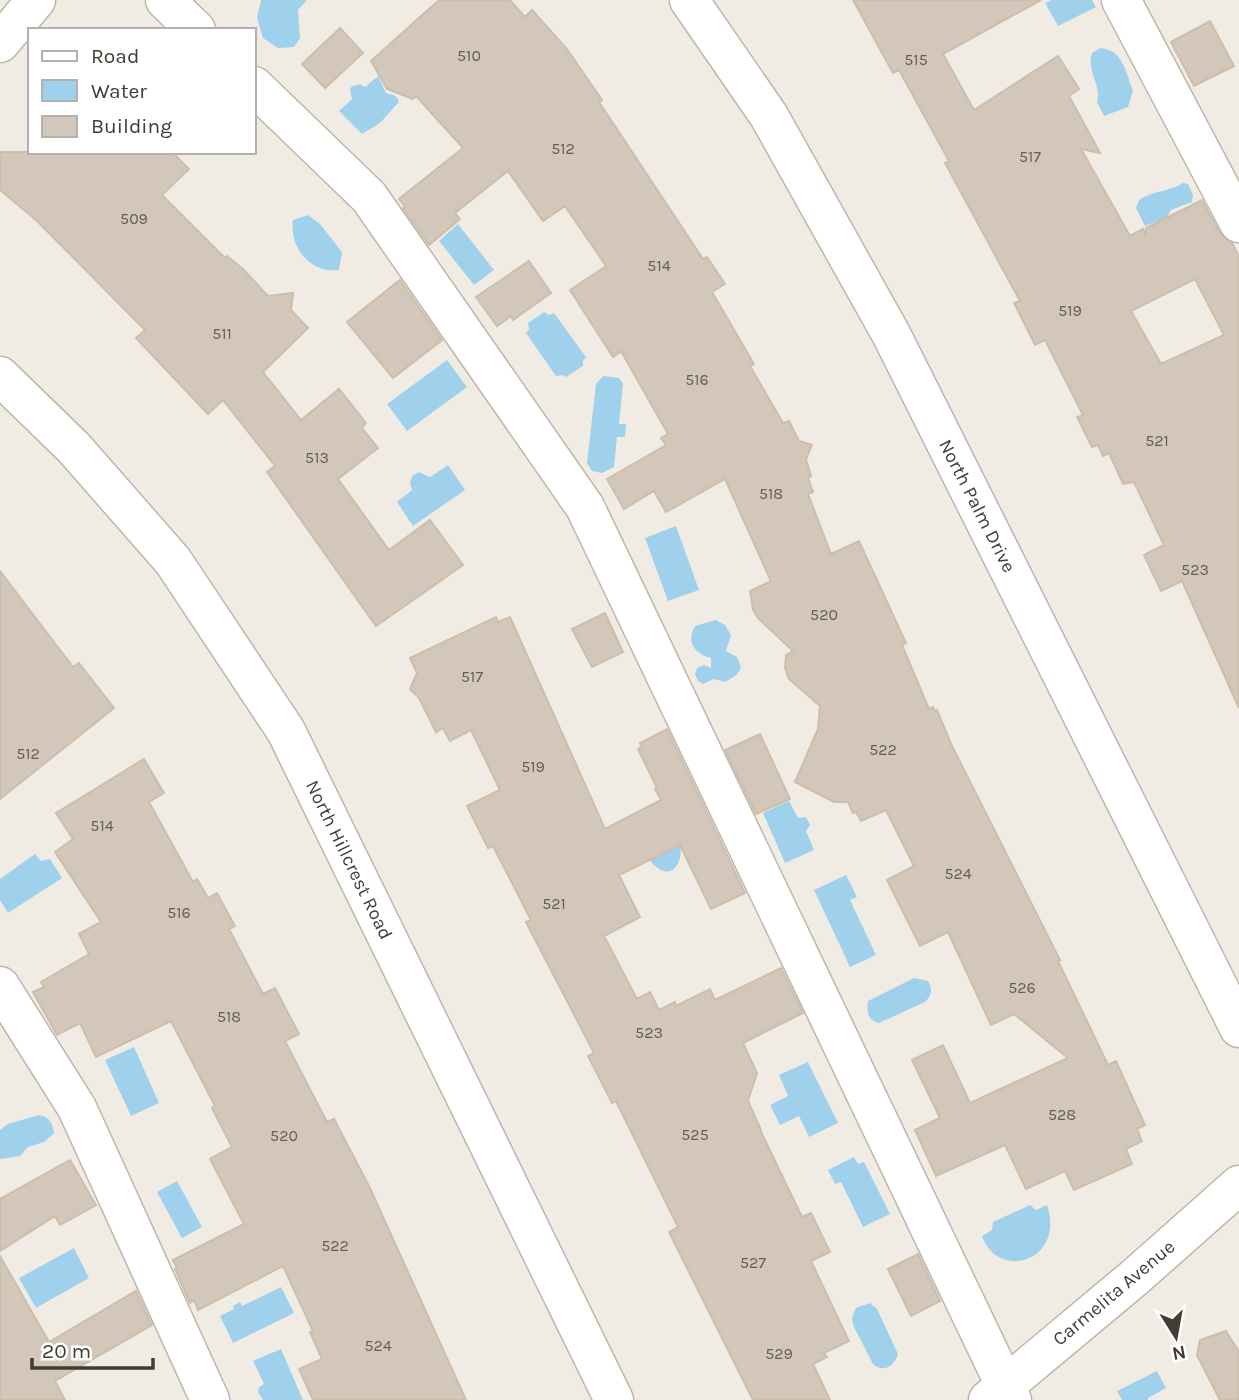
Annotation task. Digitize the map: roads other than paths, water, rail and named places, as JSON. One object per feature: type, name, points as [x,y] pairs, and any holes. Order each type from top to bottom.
[{"type":"street","points":[[0,43],[36,0]]},
{"type":"street","points":[[165,0],[194,28]]},
{"type":"street","name":"North Palm Drive","points":[[689,0],[769,116],[891,334],[1239,1028]]},
{"type":"street","points":[[1121,0],[1239,223]]},
{"type":"street","points":[[256,88],[369,197],[585,507],[1002,1395]]},
{"type":"street","name":"North Hillcrest Road","points":[[0,376],[74,448],[173,561],[286,731],[614,1400]]},
{"type":"street","points":[[0,986],[77,1108],[210,1400]]},
{"type":"street","name":"Carmelita Avenue","points":[[1002,1395],[1239,1185]]},
{"type":"water","points":[[261,0],[307,0],[298,10],[300,38],[294,47],[278,48],[263,38],[257,18]]},
{"type":"water","points":[[1052,0],[1092,0],[1096,7],[1058,26],[1045,3]]},
{"type":"water","points":[[1100,48],[1108,49],[1119,57],[1133,91],[1128,107],[1104,116],[1097,102],[1091,66],[1092,53]]},
{"type":"water","points":[[378,76],[386,93],[396,96],[399,102],[380,123],[362,134],[339,111],[352,99],[351,87],[360,84],[365,87]]},
{"type":"water","points":[[1183,183],[1188,184],[1193,195],[1192,202],[1171,210],[1167,217],[1145,226],[1136,208],[1139,200]]},
{"type":"water","points":[[308,215],[320,224],[342,252],[339,270],[319,268],[298,249],[293,220]]},
{"type":"water","points":[[458,224],[494,270],[474,285],[439,241]]},
{"type":"water","points":[[544,312],[549,315],[554,313],[586,357],[583,366],[566,377],[556,376],[526,333],[529,329],[528,323]]},
{"type":"water","points":[[447,360],[467,387],[407,431],[387,404]]},
{"type":"water","points":[[603,376],[619,378],[623,384],[619,424],[626,424],[625,437],[617,437],[614,467],[602,473],[592,471],[587,463],[596,384]]},
{"type":"water","points":[[448,465],[465,490],[413,526],[397,502],[412,490],[412,476],[419,472],[430,477]]},
{"type":"water","points":[[676,526],[699,590],[668,601],[645,538]]},
{"type":"water","points":[[716,620],[725,625],[731,635],[726,651],[737,657],[741,667],[735,676],[725,682],[714,679],[703,684],[695,674],[697,668],[704,665],[711,668],[711,658],[700,654],[693,646],[692,632],[695,626]]},
{"type":"water","points":[[789,801],[798,818],[806,817],[810,825],[806,831],[814,850],[785,863],[763,813]]},
{"type":"water","points":[[640,841],[680,844],[676,867],[667,872],[655,866]]},
{"type":"water","points":[[35,854],[41,861],[50,859],[62,878],[8,913],[0,900],[0,879]]},
{"type":"water","points":[[846,875],[857,897],[850,900],[876,955],[850,967],[814,890]]},
{"type":"water","points":[[914,978],[928,981],[930,984],[931,992],[925,1002],[879,1023],[870,1018],[868,1001]]},
{"type":"water","points":[[134,1047],[159,1103],[131,1116],[105,1060]]},
{"type":"water","points":[[808,1062],[838,1123],[809,1137],[799,1116],[780,1125],[770,1105],[788,1096],[779,1075]]},
{"type":"water","points":[[39,1115],[50,1121],[54,1133],[44,1142],[28,1147],[20,1156],[0,1159],[0,1130],[8,1124]]},
{"type":"water","points":[[854,1157],[858,1164],[864,1162],[890,1214],[863,1227],[841,1182],[835,1184],[828,1170]]},
{"type":"water","points":[[177,1181],[202,1227],[182,1238],[157,1192]]},
{"type":"water","points":[[1030,1205],[1036,1210],[1047,1205],[1050,1224],[1047,1240],[1039,1252],[1028,1259],[1015,1261],[1002,1258],[990,1250],[982,1236],[992,1230],[993,1222]]},
{"type":"water","points":[[74,1248],[89,1278],[36,1308],[19,1278]]},
{"type":"water","points":[[281,1287],[294,1313],[233,1343],[220,1316],[234,1309],[233,1306],[240,1302],[242,1306]]},
{"type":"water","points":[[870,1303],[877,1309],[898,1354],[894,1362],[884,1368],[873,1364],[853,1325],[852,1318],[856,1308]]},
{"type":"water","points":[[281,1349],[303,1400],[263,1400],[258,1392],[259,1387],[264,1384],[253,1361]]},
{"type":"water","points":[[1157,1371],[1166,1388],[1148,1400],[1122,1400],[1117,1391]]}]
